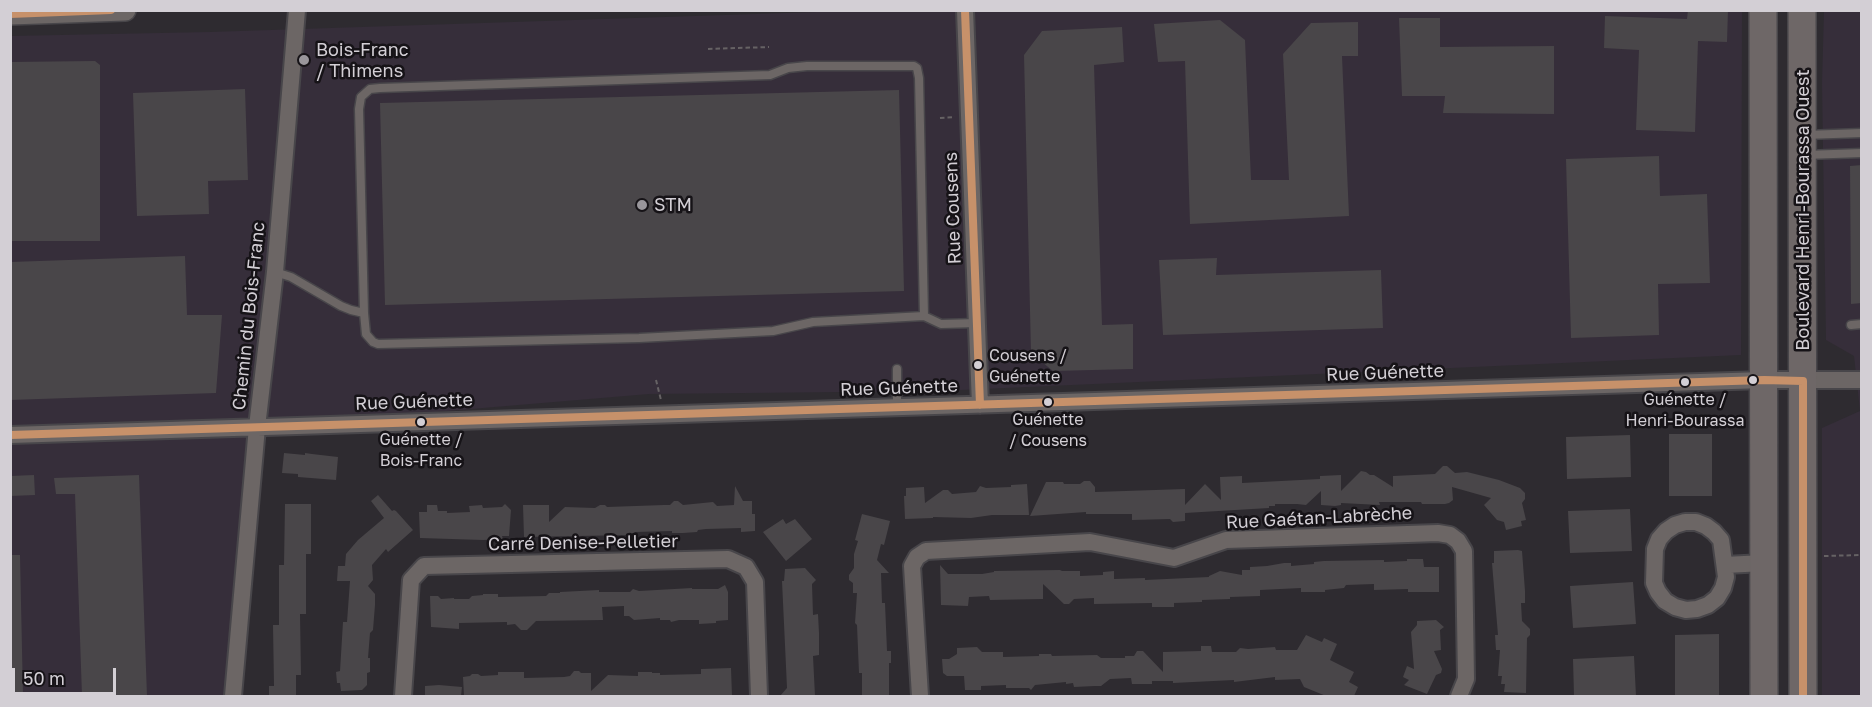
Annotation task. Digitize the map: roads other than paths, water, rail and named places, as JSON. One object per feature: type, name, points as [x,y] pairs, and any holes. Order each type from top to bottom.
[{"type":"main road","points":[[1763,10],[1764,696]]},
{"type":"main road","name":"Boulevard Henri-Bourassa Ouest","points":[[1802,10],[1803,696]]},
{"type":"street","points":[[10,14],[125,10]]},
{"type":"street","name":"Chemin du Bois-Franc","points":[[233,696],[257,427],[275,272],[297,10]]},
{"type":"street","name":"Rue Cousens","points":[[965,10],[980,405]]},
{"type":"street","name":"Rue Guénette","points":[[10,435],[1764,380],[1862,380]]},
{"type":"street","points":[[1685,522],[1696,522],[1714,532],[1721,540],[1725,565],[1726,577],[1717,598],[1697,609],[1686,610],[1665,601],[1654,583],[1655,549],[1659,539],[1675,525],[1685,522]]},
{"type":"street","name":"Rue Gaétan-Labrèche","points":[[920,696],[912,566],[917,557],[926,551],[1090,542],[1174,558],[1227,540],[1438,533],[1458,541],[1464,551],[1466,679],[1459,696]]},
{"type":"street","name":"Carré Denise-Pelletier","points":[[403,696],[411,580],[424,566],[728,559],[746,567],[755,582],[759,696]]},
{"type":"street","points":[[1725,565],[1764,562]]},
{"type":"lane","points":[[924,316],[919,78],[917,68],[910,65],[807,66],[788,68],[770,75],[380,88],[370,89],[361,97],[359,109],[364,313],[366,334],[373,342],[383,345],[639,338],[773,331],[813,322],[924,316],[941,324],[977,323]]},
{"type":"lane","points":[[1803,145],[1862,133]]},
{"type":"lane","points":[[1803,145],[1862,153]]},
{"type":"lane","points":[[275,272],[291,277],[341,306],[364,313]]},
{"type":"lane","points":[[1851,325],[1862,324]]},
{"type":"lane","points":[[897,369],[897,407]]},
{"type":"place","name":"Bois-Franc / Thimens","points":[[304,60]]},
{"type":"place","name":"STM","points":[[642,205]]},
{"type":"place","name":"Cousens / Guénette","points":[[978,365]]},
{"type":"place","name":"Guénette / Henri-Bourassa","points":[[1685,382]]},
{"type":"place","name":"Guénette / Cousens","points":[[1048,402]]},
{"type":"place","name":"Guénette / Bois-Franc","points":[[421,422]]}]
